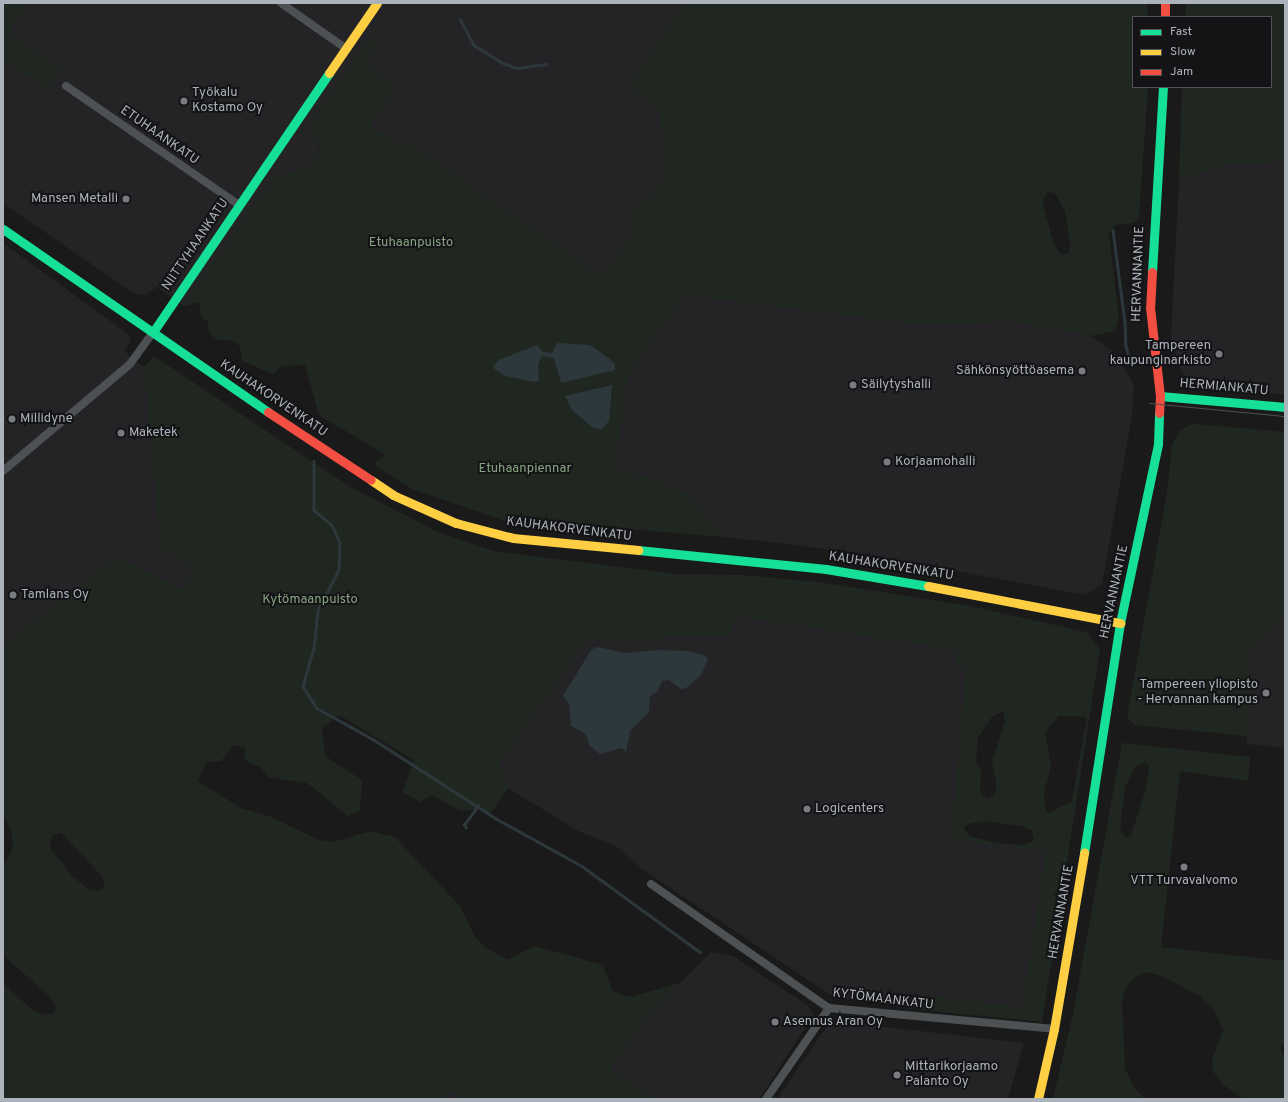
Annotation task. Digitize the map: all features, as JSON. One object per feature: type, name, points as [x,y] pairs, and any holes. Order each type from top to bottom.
[{"type":"street","points":[[281,3],[345,48]]},
{"type":"street","name":"NIITTYHAANKATU","points":[[3,470],[130,364],[376,3]]},
{"type":"street","points":[[1165,3],[1165,16]]},
{"type":"street","name":"ETUHAANKATU","points":[[66,86],[239,205]]},
{"type":"street","name":"HERVANNANTIE","points":[[1038,1099],[1054,1029],[1091,822],[1120,623],[1155,463],[1160,425],[1160,396],[1150,307],[1163,88]]},
{"type":"street","name":"KAUHAKORVENKATU","points":[[3,229],[393,495],[456,523],[513,538],[833,570],[1120,623]]},
{"type":"street","name":"HERMIANKATU","points":[[1160,396],[1285,407]]},
{"type":"street","name":"KYTÖMAANKATU","points":[[651,884],[829,1008],[1054,1029]]},
{"type":"street","points":[[766,1099],[829,1008]]},
{"type":"shaded area","points":[[27,3],[685,3],[630,83],[632,90],[660,110],[665,175],[650,198],[638,204],[634,231],[603,277],[407,142],[403,147],[371,126],[396,87],[364,64],[368,39],[309,168],[273,179],[184,306],[157,287],[145,295],[133,293],[3,203],[3,61],[47,88],[61,72],[9,33]]},
{"type":"shaded area","points":[[1285,162],[1285,395],[1194,385],[1186,381],[1180,369],[1171,336],[1179,180],[1232,164]]},
{"type":"shaded area","points":[[3,243],[128,334],[131,341],[124,351],[144,367],[161,555],[170,551],[196,569],[182,589],[116,557],[3,646]]},
{"type":"shaded area","points":[[685,294],[917,324],[1017,322],[1091,336],[1115,353],[1134,385],[1132,416],[1102,584],[1086,595],[901,561],[790,544],[724,537],[688,495],[615,469],[627,378]]},
{"type":"shaded area","points":[[557,343],[590,345],[615,364],[615,370],[561,383],[554,358],[542,356],[538,364],[539,381],[534,382],[505,376],[493,368],[497,361],[537,345],[543,352],[552,353]]},
{"type":"shaded area","points":[[612,385],[609,421],[602,429],[593,428],[572,410],[565,396]]},
{"type":"shaded area","name":"Tampereen yliopisto - Hervannan kampus","points":[[1285,615],[1285,748],[1247,744],[1247,650]]},
{"type":"shaded area","points":[[735,616],[958,650],[966,668],[951,840],[1046,850],[1022,1007],[915,994],[916,1009],[835,998],[642,869],[616,846],[578,831],[508,788],[499,765],[587,638],[729,637]]},
{"type":"shaded area","points":[[597,647],[625,653],[658,650],[688,651],[705,656],[708,660],[701,675],[686,688],[681,689],[669,680],[662,681],[657,692],[650,696],[649,712],[630,731],[626,752],[622,748],[600,754],[590,746],[585,733],[571,726],[569,704],[563,696],[591,650]]},
{"type":"shaded area","points":[[711,952],[733,956],[807,1005],[812,1011],[813,1016],[759,1099],[653,1099],[610,1069],[650,1013]]},
{"type":"shaded area","points":[[833,1021],[1024,1043],[1008,1099],[777,1099],[829,1023]]},
{"type":"shaded area","points":[[449,1089],[464,1099],[442,1099]]},
{"type":"green space","points":[[3,3],[27,3],[9,33],[62,70],[51,87],[47,88],[3,61]]},
{"type":"green space","points":[[685,3],[1147,3],[1148,16],[1132,16],[1132,88],[1148,88],[1139,217],[1134,223],[1115,225],[1109,233],[1119,319],[1115,331],[1091,336],[1017,322],[917,324],[684,295],[627,378],[615,469],[653,479],[688,495],[724,537],[605,527],[508,522],[412,489],[373,464],[386,455],[319,415],[305,365],[281,366],[273,374],[242,361],[240,346],[231,340],[218,340],[209,333],[208,322],[201,317],[199,302],[184,306],[273,179],[309,167],[320,146],[308,128],[368,38],[378,45],[365,64],[396,86],[371,126],[403,147],[407,142],[603,277],[633,231],[630,217],[638,204],[650,198],[665,175],[660,110],[632,90],[630,83]],"holes":[[[1048,192],[1055,193],[1065,211],[1070,243],[1069,253],[1064,255],[1060,254],[1053,241],[1042,201]]]},
{"type":"green space","points":[[1186,3],[1285,3],[1285,162],[1232,164],[1179,180],[1182,88],[1272,88],[1272,16],[1185,16]]},
{"type":"green space","name":"Kytömaanpuisto","points":[[154,356],[352,488],[438,532],[493,551],[677,574],[741,575],[819,582],[970,606],[1086,632],[1100,649],[1042,1022],[916,1009],[915,994],[1022,1007],[1046,851],[951,840],[966,668],[954,665],[958,650],[735,616],[729,637],[587,638],[499,765],[508,788],[489,816],[478,809],[460,811],[432,795],[420,802],[403,792],[414,760],[339,715],[322,728],[325,756],[362,780],[360,811],[348,816],[307,783],[268,777],[261,768],[245,760],[245,748],[234,745],[221,761],[206,762],[198,781],[241,808],[269,816],[319,840],[333,842],[370,831],[395,837],[460,906],[475,937],[485,947],[507,960],[535,946],[603,965],[613,992],[630,997],[680,983],[650,1013],[610,1069],[653,1099],[464,1099],[449,1089],[442,1099],[3,1099],[3,983],[32,1010],[42,1014],[54,1013],[56,1007],[49,996],[3,955],[3,865],[7,861],[13,845],[11,829],[3,814],[3,646],[116,557],[181,589],[195,569],[171,551],[161,555],[144,367]],"holes":[[[1003,711],[1005,721],[992,762],[997,785],[995,794],[988,799],[982,794],[980,788],[981,772],[976,762],[978,737],[992,717]],[[1059,716],[1087,717],[1072,801],[1049,813],[1046,811],[1044,793],[1051,766],[1045,732]],[[984,821],[1022,826],[1032,831],[1034,840],[1024,845],[1004,844],[971,837],[966,832],[964,827],[969,824]],[[61,833],[102,876],[105,887],[98,891],[90,890],[73,877],[51,849],[50,841],[54,834]]]},
{"type":"green space","points":[[1193,424],[1285,432],[1285,615],[1247,650],[1247,736],[1134,725],[1127,717],[1167,492],[1172,445],[1180,430]]},
{"type":"green space","points":[[1122,743],[1250,757],[1248,781],[1180,771],[1161,947],[1285,961],[1285,1045],[1281,1045],[1281,1050],[1285,1060],[1285,1099],[1244,1099],[1222,1084],[1213,1071],[1212,1060],[1223,1031],[1214,1009],[1198,995],[1162,976],[1147,972],[1135,977],[1125,988],[1122,1004],[1125,1068],[1133,1086],[1145,1099],[1053,1099],[1073,1014]],"holes":[[[1145,761],[1149,767],[1146,788],[1131,836],[1126,838],[1120,829],[1125,787],[1134,768]]]},
{"type":"waterway","points":[[460,19],[474,45],[503,63],[517,68],[546,64]]},
{"type":"waterway","points":[[1113,230],[1125,322],[1126,346],[1131,364]]},
{"type":"waterway","points":[[314,461],[314,510],[332,525],[340,542],[339,570],[318,611],[314,648],[303,686],[317,708],[376,741],[495,818],[582,866],[700,952]]},
{"type":"waterway","points":[[466,828],[464,825],[478,806]]},
{"type":"tram line","points":[[1149,403],[1285,416]]},
{"type":"traffic: fast","points":[[153,332],[329,73]]},
{"type":"traffic: fast","points":[[1152,272],[1163,88]]},
{"type":"traffic: fast","points":[[3,229],[268,412]]},
{"type":"traffic: fast","points":[[1160,396],[1285,407]]},
{"type":"traffic: fast","points":[[1084,853],[1120,623],[1158,444],[1159,413]]},
{"type":"traffic: fast","points":[[638,550],[826,569],[928,586]]},
{"type":"traffic: slow","points":[[329,73],[377,3]]},
{"type":"traffic: slow","points":[[371,480],[393,495],[456,523],[513,538],[638,550]]},
{"type":"traffic: slow","points":[[928,586],[1120,623]]},
{"type":"traffic: slow","points":[[1038,1099],[1054,1029],[1084,853]]},
{"type":"traffic: jam","points":[[1165,3],[1165,16]]},
{"type":"traffic: jam","points":[[1152,272],[1150,307],[1160,396],[1159,413]]},
{"type":"traffic: jam","points":[[268,412],[371,480]]},
{"type":"place","name":"Työkalu Kostamo Oy","points":[[184,101]]},
{"type":"place","name":"Mansen Metalli","points":[[126,199]]},
{"type":"place","name":"Tampereen kaupunginarkisto","points":[[1219,354]]},
{"type":"place","name":"Sähkönsyöttöasema","points":[[1082,371]]},
{"type":"place","name":"Säilytyshalli","points":[[853,385]]},
{"type":"place","name":"Millidyne","points":[[12,419]]},
{"type":"place","name":"Maketek","points":[[121,433]]},
{"type":"place","name":"Korjaamohalli","points":[[887,462]]},
{"type":"place","name":"Tamlans Oy","points":[[13,595]]},
{"type":"place","name":"Tampereen yliopisto - Hervannan kampus","points":[[1266,693]]},
{"type":"place","name":"Logicenters","points":[[807,809]]},
{"type":"place","name":"VTT Turvavalvomo","points":[[1184,867]]},
{"type":"place","name":"Asennus Aran Oy","points":[[775,1022]]},
{"type":"place","name":"Mittarikorjaamo Palanto Oy","points":[[897,1075]]},
{"type":"park label","name":"Etuhaanpuisto","points":[[411,243]]},
{"type":"park label","name":"Etuhaanpiennar","points":[[525,469]]}]
